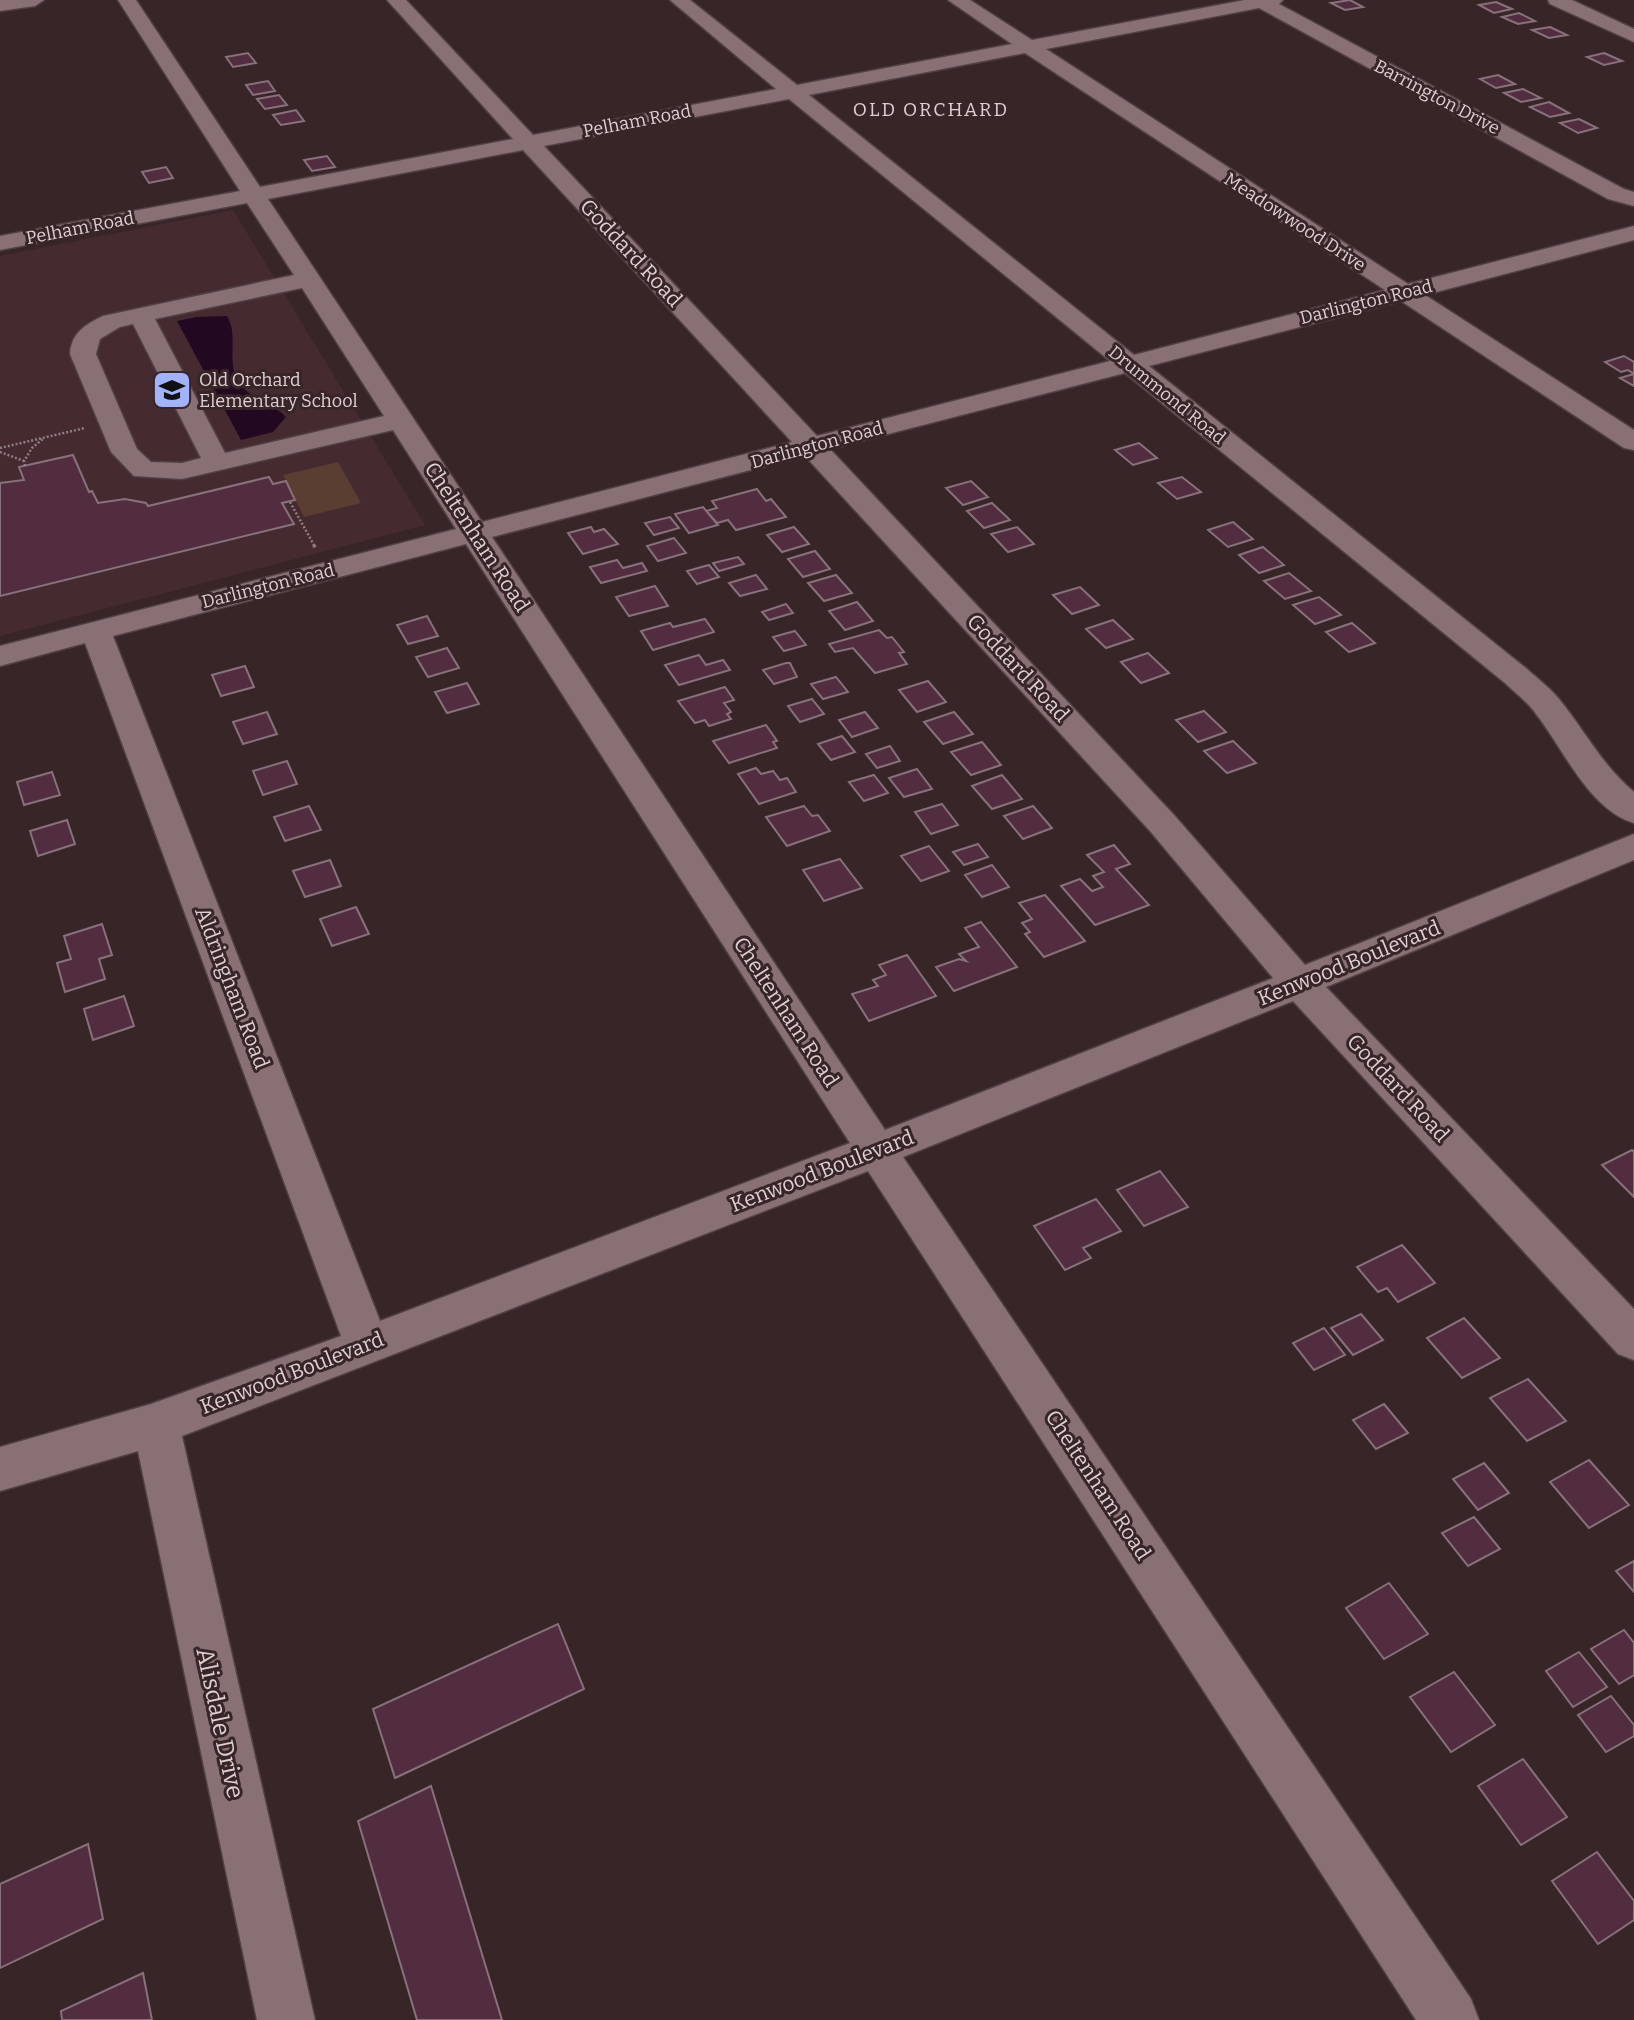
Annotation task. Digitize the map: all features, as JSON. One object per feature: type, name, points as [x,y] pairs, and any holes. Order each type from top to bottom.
[{"type":"street","points":[[0,5],[35,0]]},
{"type":"street","name":"Cheltenham Road","points":[[127,0],[1450,2020]]},
{"type":"street","name":"Goddard Road","points":[[396,0],[1162,823],[1299,984],[1634,1340]]},
{"type":"street","name":"Drummond Road","points":[[679,0],[1516,676],[1547,705],[1602,783],[1634,811]]},
{"type":"street","name":"Meadowwood Drive","points":[[957,0],[1634,442]]},
{"type":"street","points":[[1557,0],[1634,36]]},
{"type":"street","name":"Pelham Road","points":[[0,243],[1264,1]]},
{"type":"street","name":"Barrington Drive","points":[[1264,1],[1625,197],[1629,234]]},
{"type":"street","name":"Darlington Road","points":[[0,656],[1629,234]]},
{"type":"street","points":[[309,279],[141,315],[100,327],[88,335],[83,344],[83,354],[125,452],[144,470],[182,471],[401,420]]},
{"type":"street","points":[[141,315],[217,463]]},
{"type":"street","points":[[1597,418],[1634,428]]},
{"type":"street","name":"Aldringham Road","points":[[96,631],[367,1345]]},
{"type":"street","name":"Kenwood Boulevard","points":[[0,1469],[57,1456],[156,1425],[367,1345],[878,1150],[1299,984],[1634,846]]},
{"type":"street","name":"Alisdale Drive","points":[[156,1425],[286,2020]]},
{"type":"path","points":[[0,450],[89,427]]},
{"type":"path","points":[[0,450],[24,464],[32,448],[45,437]]},
{"type":"path","points":[[290,502],[319,555]]},
{"type":"shaded area","name":"Old Orchard Elementary School","points":[[233,210],[425,525],[0,636],[0,256]]},
{"type":"shaded area","points":[[227,316],[231,324],[233,368],[236,377],[251,394],[286,417],[273,432],[241,440],[177,321]]},
{"type":"shaded area","points":[[338,462],[361,503],[304,517],[283,475]]},
{"type":"building","points":[[1350,0],[1363,7],[1345,10],[1331,3]]},
{"type":"building","points":[[1496,2],[1512,9],[1494,13],[1479,5]]},
{"type":"building","points":[[1519,13],[1535,21],[1518,24],[1502,17]]},
{"type":"building","points":[[1550,27],[1567,35],[1549,38],[1532,30]]},
{"type":"building","points":[[248,53],[256,63],[233,67],[226,57]]},
{"type":"building","points":[[1604,53],[1622,61],[1604,65],[1587,57]]},
{"type":"building","points":[[1498,75],[1515,84],[1496,88],[1480,79]]},
{"type":"building","points":[[268,81],[275,91],[253,95],[246,85]]},
{"type":"building","points":[[1523,89],[1541,98],[1521,102],[1504,93]]},
{"type":"building","points":[[279,95],[287,105],[265,109],[257,99]]},
{"type":"building","points":[[1549,102],[1569,113],[1550,117],[1530,107]]},
{"type":"building","points":[[296,110],[304,121],[281,125],[273,115]]},
{"type":"building","points":[[1579,119],[1597,128],[1578,133],[1560,123]]},
{"type":"building","points":[[327,156],[335,167],[312,171],[304,160]]},
{"type":"building","points":[[166,167],[173,178],[149,183],[142,172]]},
{"type":"building","points":[[1624,356],[1634,362],[1634,374],[1628,370],[1621,372],[1605,362]]},
{"type":"building","points":[[1634,374],[1634,386],[1620,378]]},
{"type":"building","points":[[1139,443],[1157,458],[1133,465],[1115,450]]},
{"type":"building","points":[[73,455],[89,492],[92,491],[98,503],[125,499],[146,503],[148,506],[269,477],[273,484],[286,481],[295,500],[282,503],[294,524],[0,596],[0,483],[24,480],[19,467]]},
{"type":"building","points":[[1182,477],[1201,492],[1177,499],[1158,483]]},
{"type":"building","points":[[971,481],[988,497],[963,505],[946,488]]},
{"type":"building","points":[[757,489],[766,501],[771,499],[786,517],[736,530],[728,520],[717,523],[706,511],[717,508],[712,501]]},
{"type":"building","points":[[992,503],[1010,520],[984,528],[967,511]]},
{"type":"building","points":[[703,507],[718,525],[689,533],[675,514]]},
{"type":"building","points":[[670,517],[679,528],[654,535],[645,523]]},
{"type":"building","points":[[1233,522],[1253,539],[1228,547],[1208,530]]},
{"type":"building","points":[[591,527],[594,532],[604,529],[618,544],[583,554],[568,533]]},
{"type":"building","points":[[794,527],[809,544],[782,552],[767,535]]},
{"type":"building","points":[[1017,527],[1034,544],[1008,552],[991,534]]},
{"type":"building","points":[[674,538],[686,553],[658,561],[647,546]]},
{"type":"building","points":[[1263,547],[1284,565],[1259,573],[1239,555]]},
{"type":"building","points":[[815,551],[830,569],[803,577],[788,559]]},
{"type":"building","points":[[738,557],[744,564],[719,571],[713,563]]},
{"type":"building","points":[[617,560],[623,568],[642,563],[647,571],[601,583],[590,567]]},
{"type":"building","points":[[709,565],[719,577],[697,584],[687,571]]},
{"type":"building","points":[[1289,573],[1311,591],[1285,599],[1264,581]]},
{"type":"building","points":[[756,575],[767,589],[740,596],[729,583]]},
{"type":"building","points":[[836,575],[852,593],[824,601],[808,583]]},
{"type":"building","points":[[655,586],[668,606],[629,616],[616,597]]},
{"type":"building","points":[[1080,587],[1099,605],[1072,614],[1053,595]]},
{"type":"building","points":[[1319,597],[1341,615],[1315,624],[1293,605]]},
{"type":"building","points":[[857,602],[873,621],[845,630],[829,611]]},
{"type":"building","points":[[786,604],[793,613],[769,620],[762,612]]},
{"type":"building","points":[[427,616],[438,636],[408,644],[397,625]]},
{"type":"building","points":[[705,619],[714,632],[653,650],[641,631],[670,623],[673,627]]},
{"type":"building","points":[[1113,620],[1133,639],[1106,648],[1086,629]]},
{"type":"building","points":[[1352,623],[1375,643],[1349,652],[1326,632]]},
{"type":"building","points":[[879,630],[887,638],[892,637],[904,652],[899,653],[907,664],[875,673],[853,648],[835,652],[829,644]]},
{"type":"building","points":[[795,631],[806,645],[784,651],[773,637]]},
{"type":"building","points":[[447,648],[459,668],[428,677],[416,657]]},
{"type":"building","points":[[1148,653],[1169,673],[1141,683],[1121,662]]},
{"type":"building","points":[[699,655],[706,665],[723,660],[730,670],[679,685],[665,665]]},
{"type":"building","points":[[790,663],[797,677],[774,684],[763,670]]},
{"type":"building","points":[[245,666],[254,687],[221,696],[212,675]]},
{"type":"building","points":[[836,677],[848,692],[823,699],[811,684]]},
{"type":"building","points":[[928,681],[946,702],[917,712],[899,690]]},
{"type":"building","points":[[467,683],[479,704],[447,713],[435,692]]},
{"type":"building","points":[[725,687],[734,700],[724,703],[731,712],[727,714],[731,719],[709,726],[705,720],[695,723],[678,701]]},
{"type":"building","points":[[812,699],[824,714],[800,722],[788,706]]},
{"type":"building","points":[[1204,711],[1226,732],[1198,742],[1176,720]]},
{"type":"building","points":[[267,712],[277,734],[243,744],[233,722]]},
{"type":"building","points":[[865,712],[878,728],[852,737],[839,720]]},
{"type":"building","points":[[954,712],[973,734],[943,744],[924,722]]},
{"type":"building","points":[[766,725],[777,741],[773,742],[777,748],[729,763],[713,741]]},
{"type":"building","points":[[842,736],[855,752],[831,760],[818,744]]},
{"type":"building","points":[[1233,741],[1256,763],[1227,773],[1204,751]]},
{"type":"building","points":[[982,742],[1001,765],[971,775],[951,752]]},
{"type":"building","points":[[890,746],[900,761],[877,768],[866,754]]},
{"type":"building","points":[[287,761],[297,784],[263,795],[253,771]]},
{"type":"building","points":[[756,768],[761,774],[773,771],[780,780],[787,778],[796,792],[759,804],[738,774]]},
{"type":"building","points":[[917,769],[932,789],[904,797],[889,778]]},
{"type":"building","points":[[52,772],[60,795],[24,805],[17,782]]},
{"type":"building","points":[[874,775],[888,793],[864,801],[849,782]]},
{"type":"building","points":[[1002,775],[1022,799],[992,809],[972,786]]},
{"type":"building","points":[[942,804],[958,825],[931,834],[915,812]]},
{"type":"building","points":[[309,806],[321,830],[285,841],[274,817]]},
{"type":"building","points":[[804,806],[812,816],[818,815],[830,831],[787,846],[766,817]]},
{"type":"building","points":[[1033,806],[1052,828],[1023,839],[1004,816]]},
{"type":"building","points":[[67,820],[75,844],[38,856],[30,831]]},
{"type":"building","points":[[978,844],[988,857],[964,865],[953,852]]},
{"type":"building","points":[[1114,845],[1130,864],[1116,869],[1149,905],[1095,925],[1061,886],[1080,879],[1092,891],[1103,887],[1093,876],[1104,872],[1087,855]]},
{"type":"building","points":[[929,846],[949,871],[921,881],[901,856]]},
{"type":"building","points":[[840,859],[862,888],[824,901],[803,870]]},
{"type":"building","points":[[330,860],[341,886],[305,897],[293,871]]},
{"type":"building","points":[[992,865],[1009,887],[982,897],[965,875]]},
{"type":"building","points":[[1045,895],[1085,941],[1044,957],[1025,934],[1030,932],[1022,923],[1032,919],[1019,903]]},
{"type":"building","points":[[356,907],[369,934],[332,946],[320,919]]},
{"type":"building","points":[[981,922],[1017,967],[954,991],[936,967],[959,959],[966,961],[959,954],[979,947],[965,928]]},
{"type":"building","points":[[102,924],[112,955],[99,959],[105,979],[65,992],[57,963],[71,959],[64,936]]},
{"type":"building","points":[[907,955],[936,996],[869,1021],[852,994],[878,986],[873,980],[886,975],[879,965]]},
{"type":"building","points":[[124,996],[134,1026],[93,1040],[84,1009]]},
{"type":"building","points":[[1632,1150],[1634,1152],[1634,1197],[1602,1165]]},
{"type":"building","points":[[1160,1171],[1188,1207],[1144,1226],[1117,1190]]},
{"type":"building","points":[[1096,1199],[1121,1231],[1083,1248],[1091,1258],[1065,1270],[1034,1226]]},
{"type":"building","points":[[1402,1245],[1435,1283],[1398,1302],[1387,1288],[1378,1292],[1357,1267]]},
{"type":"building","points":[[1361,1314],[1383,1340],[1353,1355],[1331,1328]]},
{"type":"building","points":[[1464,1318],[1500,1358],[1462,1378],[1427,1338]]},
{"type":"building","points":[[1324,1328],[1345,1355],[1314,1370],[1293,1343]]},
{"type":"building","points":[[1528,1379],[1566,1421],[1527,1441],[1490,1398]]},
{"type":"building","points":[[1384,1404],[1408,1433],[1376,1449],[1353,1420]]},
{"type":"building","points":[[1589,1460],[1629,1505],[1589,1528],[1550,1482]]},
{"type":"building","points":[[1484,1463],[1509,1493],[1478,1510],[1453,1479]]},
{"type":"building","points":[[1474,1517],[1500,1549],[1468,1566],[1442,1533]]},
{"type":"building","points":[[1634,1561],[1634,1592],[1616,1571]]},
{"type":"building","points":[[1389,1583],[1428,1634],[1384,1659],[1346,1608]]},
{"type":"building","points":[[558,1624],[584,1689],[395,1778],[373,1709]]},
{"type":"building","points":[[1624,1630],[1634,1643],[1634,1675],[1619,1684],[1591,1649]]},
{"type":"building","points":[[1579,1652],[1607,1687],[1573,1707],[1546,1671]]},
{"type":"building","points":[[1454,1672],[1495,1725],[1451,1752],[1410,1697]]},
{"type":"building","points":[[1611,1696],[1634,1725],[1634,1736],[1606,1752],[1578,1715]]},
{"type":"building","points":[[1523,1759],[1567,1817],[1521,1845],[1478,1786]]},
{"type":"building","points":[[431,1786],[502,2020],[417,2020],[358,1821]]},
{"type":"building","points":[[88,1844],[103,1919],[0,1968],[0,1884]]},
{"type":"building","points":[[1597,1852],[1634,1901],[1634,1920],[1598,1944],[1552,1881]]},
{"type":"building","points":[[143,1973],[152,2020],[62,2020],[61,2011]]},
{"type":"place","name":"Old Orchard Elementary School","points":[[172,390]]},
{"type":"district","name":"OLD ORCHARD","points":[[931,109]]}]
